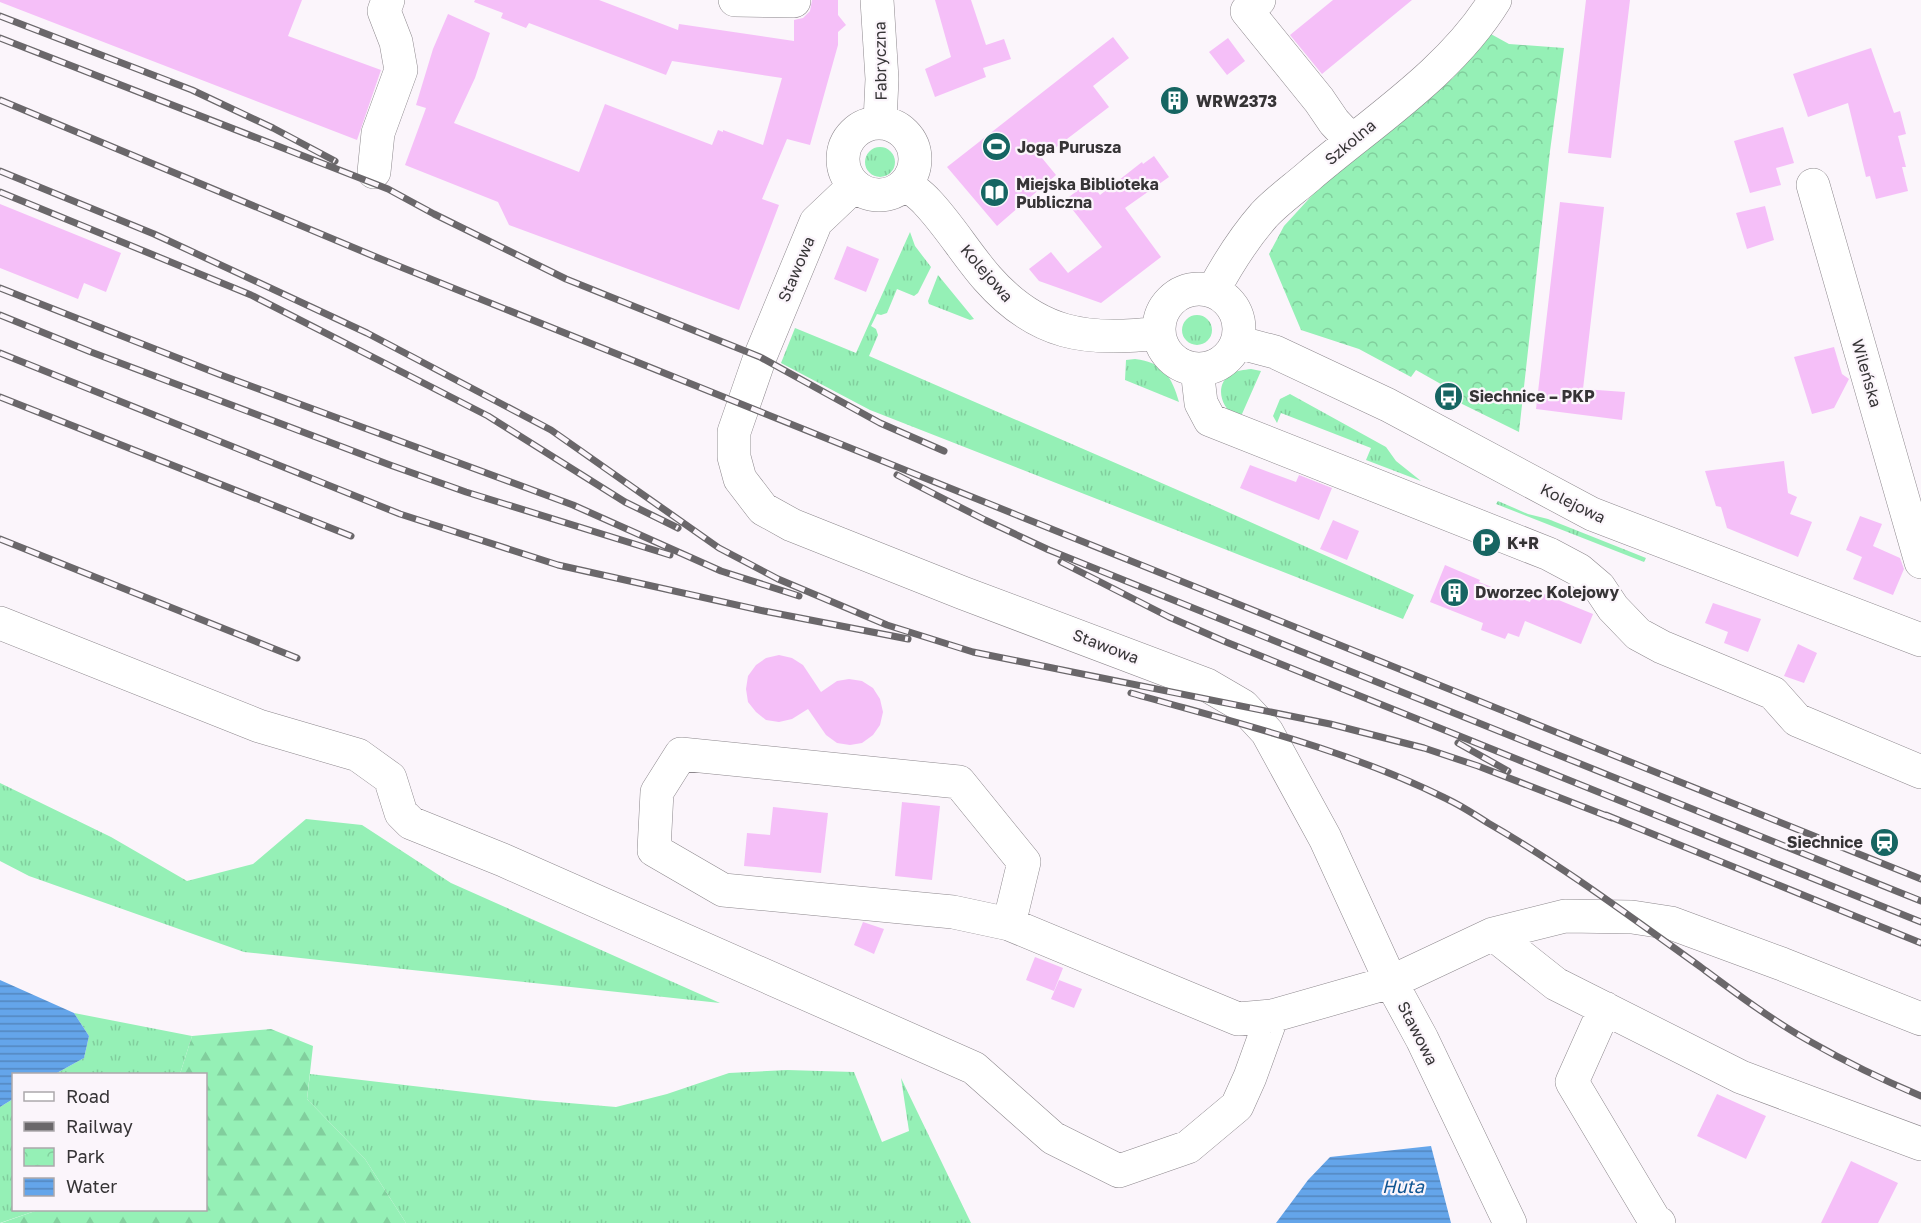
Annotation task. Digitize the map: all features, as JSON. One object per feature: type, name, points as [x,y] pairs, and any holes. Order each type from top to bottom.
[{"type":"street","points":[[374,172],[378,134],[401,70],[396,42],[384,11],[388,0]]},
{"type":"street","points":[[735,0],[794,1]]},
{"type":"street","name":"Fabryczna","points":[[877,0],[882,79],[880,123]]},
{"type":"street","points":[[1259,0],[1246,11],[1320,99],[1334,122],[1351,140]]},
{"type":"street","name":"Szkolna","points":[[1213,291],[1233,254],[1265,213],[1430,76],[1482,21],[1495,0]]},
{"type":"street","points":[[880,123],[896,127],[908,138],[915,153],[914,170],[906,184],[894,192],[880,196],[867,194],[854,186],[845,172],[843,154],[850,138],[863,127],[880,123]]},
{"type":"street","name":"Kolejowa","points":[[906,184],[926,201],[988,279],[1017,307],[1045,325],[1097,336],[1116,337],[1158,333]]},
{"type":"street","name":"Wileńska","points":[[1813,185],[1921,562]]},
{"type":"street","name":"Stawowa","points":[[854,186],[816,222],[760,357],[734,432],[734,457],[740,479],[763,509],[792,525],[963,593],[1207,685],[1243,706],[1267,732],[1325,838],[1391,982],[1422,1039],[1510,1223]]},
{"type":"street","points":[[1193,289],[1213,291],[1226,299],[1235,312],[1239,327],[1237,342],[1231,353],[1210,368],[1197,369],[1183,366],[1171,358],[1163,347],[1158,333],[1162,313],[1174,297],[1193,289]]},
{"type":"street","name":"Kolejowa","points":[[1237,342],[1275,352],[1388,405],[1592,514],[1921,640]]},
{"type":"street","points":[[1197,369],[1201,403],[1210,420],[1549,554],[1579,570],[1599,587],[1612,608],[1638,634],[1662,647],[1773,693],[1797,720],[1921,772]]},
{"type":"street","points":[[0,623],[259,726],[358,755],[390,778],[401,813],[411,823],[503,860],[974,1068],[1053,1138],[1119,1171],[1188,1147],[1237,1106],[1272,1016]]},
{"type":"street","points":[[1009,924],[1024,862],[959,782],[681,754],[657,792],[654,850],[723,890],[953,912],[1009,924],[1238,1019],[1272,1016],[1391,982],[1492,934],[1565,916],[1632,917],[1671,923],[1921,1019]]},
{"type":"street","points":[[1492,934],[1556,984],[1740,1077],[1921,1144]]},
{"type":"street","points":[[1605,1008],[1572,1082],[1655,1221],[1659,1223]]},
{"type":"green space","points":[[1489,33],[1509,44],[1564,48],[1550,151],[1519,432],[1452,399],[1455,392],[1416,370],[1411,377],[1359,349],[1301,330],[1269,254],[1284,226],[1317,190],[1361,151],[1453,78]]},
{"type":"green space","points":[[880,147],[891,151],[895,162],[891,173],[880,177],[869,173],[865,162],[869,151]]},
{"type":"green space","points":[[910,232],[915,246],[931,267],[918,293],[914,296],[897,289],[887,313],[877,314],[871,326],[876,329],[878,335],[869,356],[1414,595],[1403,619],[870,410],[781,363],[795,328],[856,353]]},
{"type":"green space","points":[[938,275],[974,319],[970,320],[929,304],[928,301]]},
{"type":"green space","points":[[1197,315],[1208,319],[1212,330],[1208,341],[1197,345],[1186,341],[1182,330],[1186,319]]},
{"type":"green space","points":[[1135,359],[1153,363],[1165,372],[1179,402],[1125,380],[1126,360]]},
{"type":"green space","points":[[1251,369],[1261,371],[1242,414],[1235,416],[1223,402],[1222,384],[1233,373]]},
{"type":"green space","points":[[1290,394],[1386,447],[1396,461],[1421,481],[1366,460],[1371,448],[1281,413],[1277,423],[1273,416],[1280,399]]},
{"type":"green space","points":[[1498,501],[1646,558],[1644,562],[1496,504]]},
{"type":"green space","points":[[0,783],[111,837],[187,881],[253,864],[306,819],[362,825],[451,883],[720,1003],[244,952],[29,876],[0,861]]},
{"type":"green space","points":[[74,1013],[192,1036],[180,1073],[57,1073],[84,1058],[89,1036]]},
{"type":"green space","points":[[271,1029],[313,1046],[307,1099],[365,1159],[406,1223],[1,1223],[35,1211],[207,1211],[207,1073],[180,1073],[192,1036]]},
{"type":"green space","points":[[787,1070],[854,1072],[882,1142],[909,1131],[901,1078],[971,1223],[406,1223],[365,1159],[307,1099],[310,1074],[533,1100],[616,1107],[667,1094],[729,1073]]},
{"type":"green space","points":[[12,1100],[12,1211],[35,1211],[0,1223],[0,1107]]},
{"type":"water","points":[[0,980],[74,1013],[89,1036],[84,1058],[57,1073],[12,1073],[12,1100],[0,1107]]},
{"type":"water","name":"Huta","points":[[1431,1146],[1451,1223],[1276,1223],[1308,1180],[1330,1157]]},
{"type":"building","points":[[0,0],[302,0],[288,36],[381,70],[357,140],[0,2]]},
{"type":"building","points":[[475,0],[599,0],[678,30],[679,24],[794,41],[794,20],[803,18],[810,11],[812,0],[838,0],[838,15],[846,25],[838,32],[838,45],[810,145],[787,139],[762,199],[779,205],[739,310],[509,225],[498,202],[405,165],[426,108],[416,105],[433,49],[448,14],[490,33],[475,78],[454,123],[579,172],[605,104],[712,145],[718,130],[723,132],[723,130],[763,145],[782,78],[672,61],[666,75],[529,23],[526,28],[501,18],[503,13],[474,2]]},
{"type":"building","points":[[935,0],[971,0],[986,45],[1004,39],[1011,59],[983,68],[986,77],[935,97],[925,69],[951,57]]},
{"type":"building","points":[[1333,0],[1412,0],[1322,74],[1290,35]]},
{"type":"building","points":[[1586,0],[1630,0],[1611,158],[1568,153]]},
{"type":"building","points":[[1113,37],[1129,58],[1093,86],[1109,107],[1042,158],[1056,175],[997,226],[947,167]]},
{"type":"building","points":[[1228,38],[1245,61],[1227,75],[1209,52]]},
{"type":"building","points":[[1871,48],[1894,113],[1900,111],[1906,134],[1898,136],[1906,167],[1902,167],[1908,191],[1876,199],[1870,176],[1866,177],[1848,103],[1808,117],[1793,74]]},
{"type":"building","points":[[1783,127],[1794,163],[1776,168],[1781,185],[1750,193],[1734,141]]},
{"type":"building","points":[[1154,156],[1169,177],[1125,208],[1161,257],[1101,303],[1039,281],[1029,269],[1051,252],[1068,273],[1102,247],[1065,200],[1090,181],[1100,195],[1142,162],[1143,164]]},
{"type":"building","points":[[1560,202],[1604,207],[1583,389],[1625,392],[1622,420],[1536,409]]},
{"type":"building","points":[[0,204],[121,253],[106,292],[84,283],[78,299],[0,268]]},
{"type":"building","points":[[1765,206],[1774,240],[1747,249],[1736,213]]},
{"type":"building","points":[[847,246],[879,259],[866,292],[834,279]]},
{"type":"building","points":[[1834,347],[1842,374],[1849,379],[1834,408],[1812,414],[1794,357]]},
{"type":"building","points":[[1784,461],[1788,493],[1797,497],[1790,514],[1812,522],[1798,557],[1727,528],[1721,507],[1716,506],[1705,471]]},
{"type":"building","points":[[1250,465],[1296,482],[1299,475],[1332,488],[1319,520],[1240,488]]},
{"type":"building","points":[[1860,516],[1882,524],[1873,546],[1900,558],[1904,569],[1893,595],[1853,579],[1862,557],[1846,550]]},
{"type":"building","points":[[1333,520],[1359,531],[1347,560],[1320,549]]},
{"type":"building","points":[[1445,565],[1480,580],[1479,582],[1530,602],[1534,590],[1593,614],[1581,644],[1525,621],[1519,637],[1508,633],[1505,639],[1481,630],[1483,623],[1430,602]]},
{"type":"building","points":[[1713,603],[1761,619],[1748,652],[1724,643],[1728,632],[1705,623]]},
{"type":"building","points":[[1798,644],[1817,653],[1804,683],[1784,676]]},
{"type":"building","points":[[779,655],[792,658],[803,665],[821,692],[837,681],[849,679],[862,681],[873,688],[880,699],[883,712],[880,725],[873,735],[862,743],[850,745],[837,743],[826,735],[808,709],[792,719],[779,722],[766,720],[756,712],[748,702],[746,689],[748,676],[756,665],[766,658]]},
{"type":"building","points":[[902,802],[940,806],[932,880],[895,876]]},
{"type":"building","points":[[773,807],[828,813],[821,873],[744,866],[747,833],[770,835]]},
{"type":"building","points":[[863,922],[884,929],[874,954],[854,945]]},
{"type":"building","points":[[1035,957],[1063,968],[1054,991],[1026,980]]},
{"type":"building","points":[[1059,980],[1082,989],[1074,1008],[1051,999]]},
{"type":"building","points":[[1717,1094],[1766,1116],[1746,1159],[1697,1136]]},
{"type":"building","points":[[1851,1161],[1898,1183],[1878,1223],[1821,1223]]},
{"type":"railway","points":[[0,16],[192,90],[273,128],[335,161]]},
{"type":"railway","points":[[0,38],[388,189],[566,279],[760,357],[880,423],[944,451]]},
{"type":"railway","points":[[0,100],[376,257],[1921,879]]},
{"type":"railway","points":[[0,171],[154,234],[367,333],[551,430],[719,548],[778,579],[887,625],[973,652],[1330,724],[1424,748],[1478,766],[1612,818]]},
{"type":"railway","points":[[0,192],[251,295],[488,416],[625,502],[678,528]]},
{"type":"railway","points":[[0,288],[221,375],[573,505],[721,571],[799,596]]},
{"type":"railway","points":[[0,315],[91,352],[390,465],[466,492],[670,555]]},
{"type":"railway","points":[[0,353],[400,514],[558,565],[764,611],[908,639]]},
{"type":"railway","points":[[0,397],[351,536]]},
{"type":"railway","points":[[897,475],[1049,550],[1921,901]]},
{"type":"railway","points":[[0,539],[297,658]]},
{"type":"railway","points":[[1061,562],[1169,617],[1226,642],[1921,922]]},
{"type":"railway","points":[[1131,693],[1330,751],[1369,765],[1451,801],[1570,875],[1783,1025],[1851,1064],[1921,1096]]},
{"type":"railway","points":[[1458,743],[1508,771]]},
{"type":"railway","points":[[1606,815],[1921,943]]},
{"type":"place","name":"WRW2373","points":[[1175,101]]},
{"type":"place","name":"Joga Purusza","points":[[996,147]]},
{"type":"place","name":"Miejska Biblioteka Publiczna","points":[[995,193]]},
{"type":"place","name":"Siechnice – PKP","points":[[1448,396]]},
{"type":"place","name":"K+R","points":[[1486,543]]},
{"type":"place","name":"Dworzec Kolejowy","points":[[1454,592]]},
{"type":"place","name":"Siechnice","points":[[1884,842]]}]
